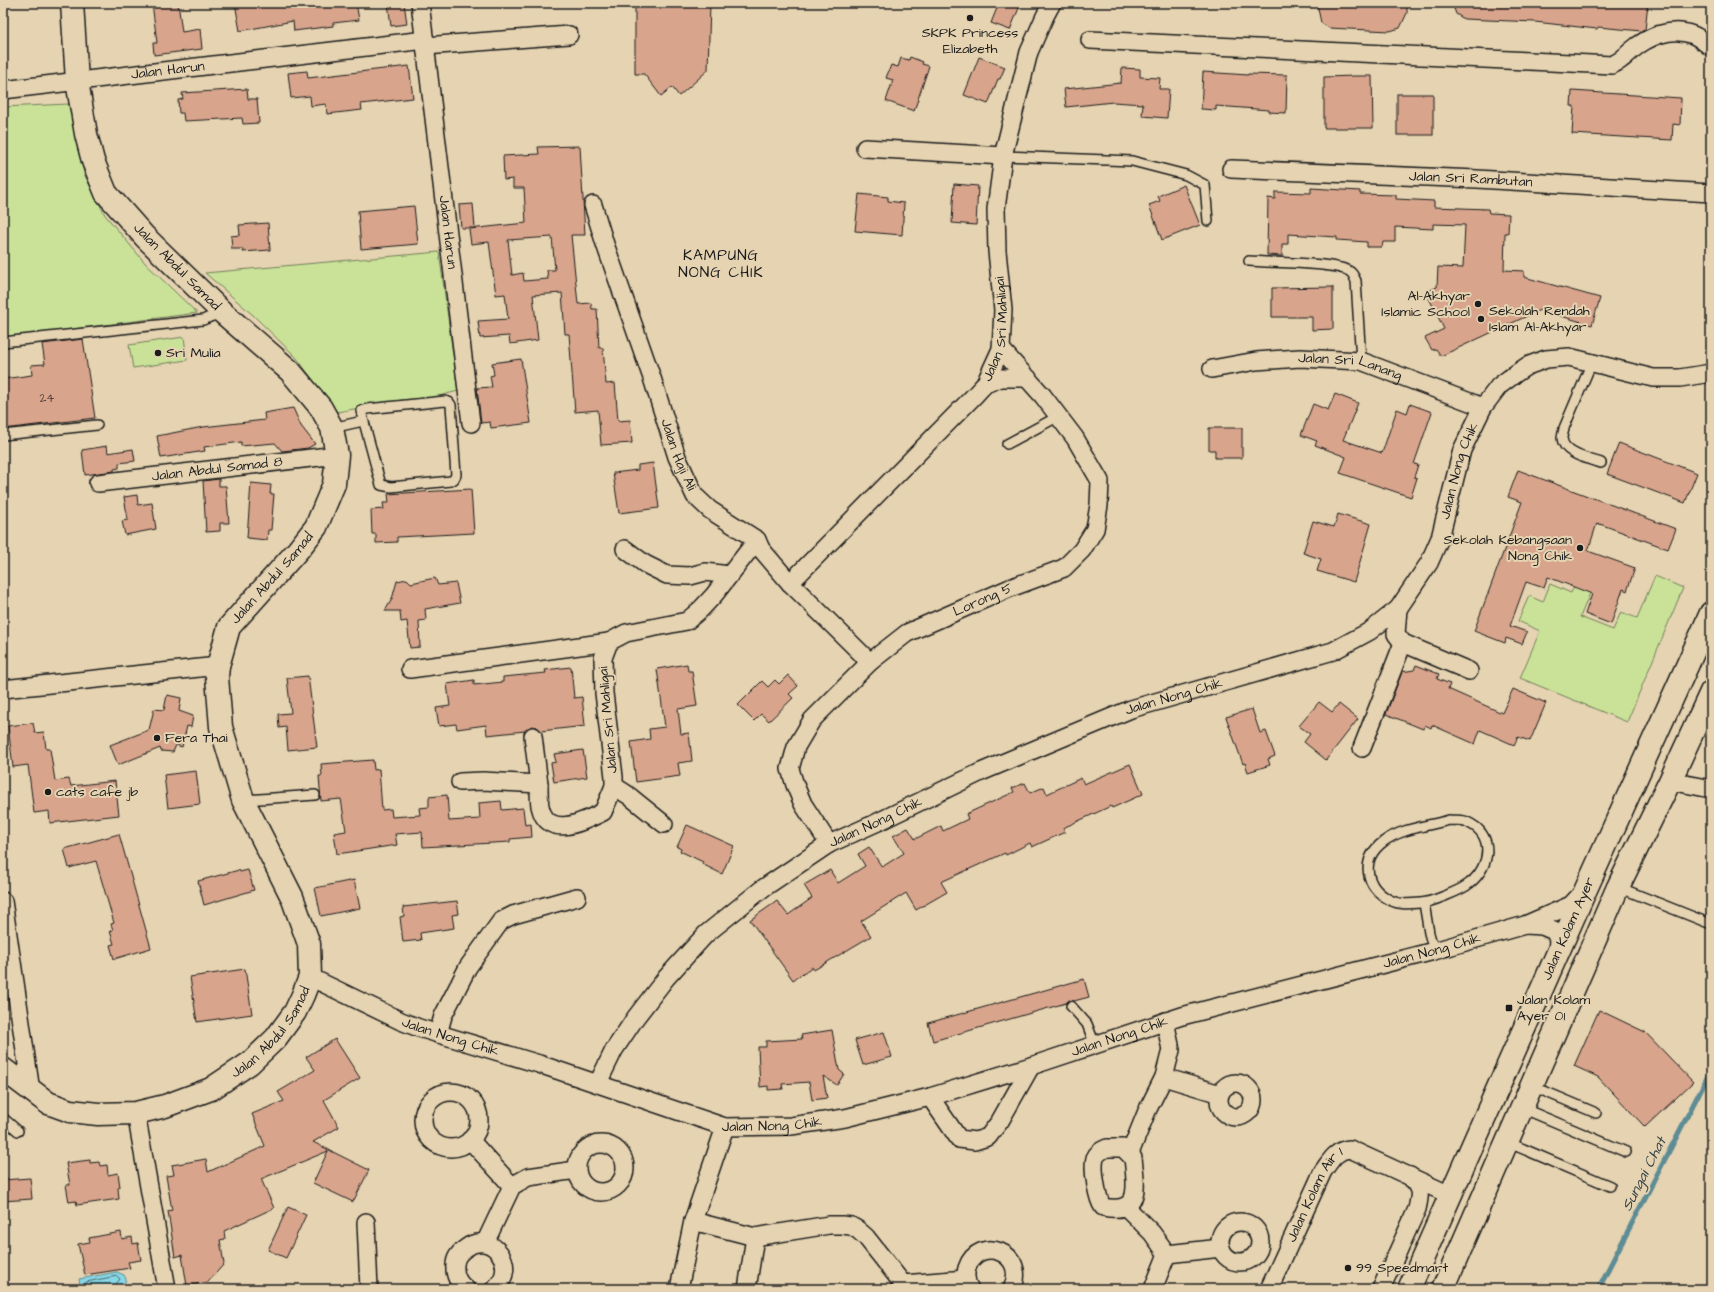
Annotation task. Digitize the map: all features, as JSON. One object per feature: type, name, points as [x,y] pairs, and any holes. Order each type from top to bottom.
[{"type":"street","name":"Jalan Abdul Samad","points":[[3,1069],[48,1103],[70,1112],[98,1114],[136,1112],[165,1106],[211,1089],[250,1062],[276,1038],[295,1012],[310,977],[309,944],[292,897],[243,800],[221,727],[217,677],[218,666],[229,627],[298,550],[316,527],[334,484],[337,455],[332,428],[320,408],[290,371],[222,312],[145,237],[106,193],[93,161],[88,141],[78,81],[72,3]]},
{"type":"street","name":"Jalan Harun","points":[[420,3],[471,423]]},
{"type":"street","name":"Jalan Sri Mahligai","points":[[790,583],[985,384],[1001,349],[1003,310],[997,251],[996,209],[1003,156],[1030,52],[1052,3]]},
{"type":"street","points":[[1090,40],[1612,65],[1623,61],[1630,51],[1648,38],[1664,33],[1679,32],[1693,35],[1711,47]]},
{"type":"street","points":[[425,43],[569,35]]},
{"type":"street","name":"Jalan Harun","points":[[3,90],[425,43]]},
{"type":"street","points":[[865,148],[1003,156]]},
{"type":"street","name":"Jalan Sri Rambutan","points":[[1231,169],[1476,179],[1711,193]]},
{"type":"street","name":"Jalan Haji Ali","points":[[593,206],[607,251],[652,378],[677,457],[696,496],[710,510],[757,540],[761,549],[790,583],[870,662]]},
{"type":"street","name":"Lorong 5","points":[[829,844],[803,804],[794,785],[790,769],[796,747],[812,720],[870,662],[907,633],[1010,588],[1064,568],[1082,550],[1095,529],[1099,505],[1100,481],[1076,438],[1028,378],[1001,349]]},
{"type":"street","name":"Jalan Nong Chik","points":[[598,1083],[614,1050],[636,1017],[666,978],[706,934],[762,888],[829,844],[878,822],[980,772],[1131,709],[1333,651],[1370,631],[1398,609],[1429,563],[1440,538],[1462,450],[1483,407],[1499,386],[1527,366],[1546,359],[1569,357],[1653,378],[1680,378],[1711,373]]},
{"type":"street","name":"Jalan Sri Lanang","points":[[1212,368],[1256,361],[1300,358],[1361,361],[1483,407]]},
{"type":"street","points":[[985,384],[1001,378],[1028,378]]},
{"type":"street","name":"Jalan Abdul Samad 8","points":[[98,483],[337,455]]},
{"type":"street","points":[[410,669],[610,642],[626,633],[687,621],[710,600],[757,540]]},
{"type":"street","points":[[625,549],[645,564],[667,575],[690,576],[705,572],[729,575]]},
{"type":"street","points":[[1398,609],[1396,634],[1403,643],[1469,671]]},
{"type":"street","name":"Jalan Kolam Ayer","points":[[1409,1289],[1586,889],[1711,613]]},
{"type":"street","name":"Jalan Sri Mahligai","points":[[533,736],[539,784],[540,807],[546,819],[556,826],[572,825],[603,812],[614,786],[604,693],[603,658],[610,642]]},
{"type":"street","points":[[1362,748],[1403,643]]},
{"type":"street","points":[[3,690],[218,666]]},
{"type":"street","name":"Jalan Kolam Ayer","points":[[1442,1289],[1618,887],[1670,781],[1711,692]]},
{"type":"street","points":[[460,782],[483,781],[539,784]]},
{"type":"street","points":[[1670,781],[1711,789]]},
{"type":"street","points":[[614,786],[628,795],[664,824]]},
{"type":"street","name":"Jalan Nong Chik","points":[[310,977],[401,1021],[438,1034],[598,1083],[725,1127],[799,1124],[845,1118],[930,1097],[1031,1066],[1165,1021],[1434,951],[1525,925],[1571,905],[1586,889]]},
{"type":"street","points":[[438,1034],[443,1016],[468,967],[501,921],[513,916],[577,898]]},
{"type":"street","points":[[3,901],[8,975],[31,1091]]},
{"type":"street","name":"Jalan Nong Chik","points":[[1525,925],[1542,926],[1554,931],[1558,939],[1558,954]]},
{"type":"street","points":[[1130,1153],[1147,1111],[1164,1077],[1171,1050],[1165,1021]]},
{"type":"street","points":[[930,1097],[959,1139],[975,1141],[988,1137],[1000,1121],[1031,1066]]},
{"type":"street","points":[[1164,1077],[1220,1094]]},
{"type":"street","points":[[136,1112],[167,1289]]},
{"type":"street","points":[[675,1289],[693,1221],[725,1127]]},
{"type":"street","points":[[470,1140],[512,1186]]},
{"type":"street","points":[[1106,1148],[1123,1148],[1130,1153],[1133,1158],[1135,1196],[1132,1203],[1126,1207],[1114,1210],[1103,1207],[1099,1202],[1094,1165],[1095,1157],[1100,1151],[1106,1148]]},
{"type":"street","name":"Jalan Kolam Air 1","points":[[1270,1289],[1323,1171],[1333,1156],[1342,1150],[1350,1149],[1450,1195]]},
{"type":"street","points":[[485,1243],[512,1186],[528,1177],[576,1170]]},
{"type":"street","points":[[1381,1289],[1417,1209],[1420,1198],[1420,1188],[1410,1176]]},
{"type":"street","points":[[1126,1207],[1152,1233],[1167,1254]]},
{"type":"street","points":[[693,1221],[755,1236],[829,1225],[851,1226],[866,1237],[902,1286],[968,1284],[966,1271],[973,1257],[980,1252],[996,1250],[1010,1258],[1014,1264],[1016,1281],[1012,1289]]},
{"type":"street","points":[[366,1222],[369,1289]]},
{"type":"street","points":[[747,1289],[755,1236]]},
{"type":"street","points":[[466,1289],[458,1282],[455,1274],[455,1265],[457,1257],[462,1250],[468,1245],[476,1243],[485,1243],[493,1246],[504,1259],[506,1267],[504,1275],[501,1283],[494,1289]]},
{"type":"street","points":[[1167,1254],[1221,1248]]},
{"type":"street","points":[[1153,1289],[1167,1254]]},
{"type":"lane","points":[[1003,156],[1132,161],[1186,175],[1205,185],[1208,221]]},
{"type":"lane","points":[[1250,261],[1330,266],[1353,274],[1356,281],[1361,361]]},
{"type":"lane","points":[[3,342],[203,320],[222,312]]},
{"type":"lane","points":[[1592,362],[1564,428],[1562,438],[1566,447],[1576,454],[1601,464]]},
{"type":"lane","points":[[445,401],[449,402],[451,405],[456,475],[454,479],[451,481],[391,487],[381,485],[364,421],[361,411],[367,409],[445,401]]},
{"type":"lane","points":[[1007,444],[1059,416]]},
{"type":"lane","points":[[332,428],[364,421]]},
{"type":"lane","points":[[3,434],[97,425]]},
{"type":"lane","points":[[243,800],[315,795]]},
{"type":"lane","points":[[1449,820],[1466,821],[1481,830],[1486,841],[1488,852],[1480,871],[1470,884],[1450,894],[1424,903],[1406,904],[1391,901],[1376,890],[1368,876],[1373,851],[1384,841],[1400,833],[1449,820]]},
{"type":"lane","points":[[1618,887],[1711,924]]},
{"type":"lane","points":[[1424,903],[1429,933],[1434,951]]},
{"type":"lane","points":[[1071,1006],[1087,1024],[1095,1045]]},
{"type":"lane","points":[[1532,1086],[1596,1113]]},
{"type":"lane","points":[[1522,1108],[1626,1152]]},
{"type":"lane","points":[[3,1118],[18,1132]]},
{"type":"lane","points":[[1507,1142],[1610,1186]]},
{"type":"green space","points":[[69,104],[84,174],[105,215],[146,264],[197,313],[3,338],[3,107]]},
{"type":"green space","points":[[439,252],[458,391],[424,400],[404,400],[337,412],[296,357],[253,315],[205,273]]},
{"type":"green space","name":"Sri Mulia","points":[[184,337],[187,360],[133,368],[129,345]]},
{"type":"green space","points":[[1655,576],[1683,588],[1627,722],[1520,678],[1540,631],[1518,621],[1529,596],[1543,602],[1550,584],[1571,593],[1578,577],[1594,584],[1580,617],[1613,630],[1621,612],[1637,618]]},
{"type":"water","points":[[117,1272],[124,1275],[126,1279],[125,1282],[120,1285],[120,1289],[81,1289],[79,1279]]},
{"type":"building","points":[[152,3],[178,3],[182,32],[200,29],[202,49],[154,55],[153,43],[157,43]]},
{"type":"building","points":[[235,3],[356,3],[359,20],[333,23],[333,26],[294,31],[293,21],[240,31]]},
{"type":"building","points":[[388,3],[404,3],[407,24],[391,26]]},
{"type":"building","points":[[635,3],[710,3],[708,70],[679,96],[672,87],[661,96],[644,74],[635,74]]},
{"type":"building","points":[[999,3],[1021,3],[1010,30],[991,23]]},
{"type":"building","points":[[1317,3],[1407,3],[1407,13],[1400,28],[1390,31],[1329,28],[1321,23]]},
{"type":"building","points":[[1452,3],[1648,3],[1645,30],[1642,31],[1598,27],[1597,29],[1535,22],[1464,19],[1456,14]]},
{"type":"building","points":[[910,57],[929,66],[914,111],[886,101],[893,80],[886,78],[891,65],[898,67],[901,58],[909,60]]},
{"type":"building","points":[[979,57],[1005,67],[1000,79],[998,79],[988,104],[964,95]]},
{"type":"building","points":[[409,66],[413,98],[361,104],[362,110],[327,114],[326,104],[311,106],[310,96],[291,98],[288,73],[307,71],[308,78]]},
{"type":"building","points":[[1122,68],[1140,69],[1140,77],[1160,78],[1159,89],[1169,89],[1167,118],[1142,116],[1143,104],[1113,102],[1066,107],[1064,89],[1121,83]]},
{"type":"building","points":[[1203,72],[1248,75],[1287,75],[1286,113],[1269,112],[1269,110],[1216,106],[1216,110],[1201,109]]},
{"type":"building","points":[[1372,76],[1373,128],[1324,128],[1324,77]]},
{"type":"building","points":[[247,89],[248,99],[257,99],[259,123],[243,124],[242,118],[184,121],[183,113],[179,113],[178,100],[183,99],[182,93]]},
{"type":"building","points":[[1572,91],[1681,98],[1680,125],[1673,124],[1672,140],[1572,134],[1574,106],[1571,106]]},
{"type":"building","points":[[1397,94],[1433,94],[1433,135],[1397,135]]},
{"type":"building","points":[[580,146],[585,235],[571,235],[578,304],[591,303],[592,309],[597,309],[599,348],[603,348],[606,384],[615,383],[618,421],[630,420],[632,443],[601,445],[598,410],[575,412],[569,334],[565,334],[562,293],[533,295],[538,340],[510,344],[509,336],[480,338],[478,321],[508,319],[505,294],[496,295],[489,242],[471,244],[469,229],[526,223],[524,188],[513,188],[513,179],[504,180],[503,156],[539,154],[538,147]],"holes":[[[552,237],[555,270],[547,270],[548,279],[524,281],[523,273],[512,275],[508,240]]]},
{"type":"building","points":[[954,184],[978,186],[976,225],[952,223]]},
{"type":"building","points":[[1184,185],[1200,225],[1162,240],[1149,205],[1160,201],[1158,196]]},
{"type":"building","points":[[1311,188],[1360,191],[1360,194],[1396,195],[1396,199],[1434,201],[1434,207],[1488,209],[1489,213],[1509,214],[1508,233],[1505,233],[1504,270],[1524,271],[1524,277],[1600,298],[1592,325],[1540,310],[1441,356],[1436,349],[1432,350],[1425,338],[1444,329],[1426,292],[1437,287],[1438,267],[1463,268],[1465,225],[1433,224],[1433,229],[1395,227],[1395,242],[1383,242],[1382,247],[1367,247],[1367,242],[1337,240],[1337,237],[1288,234],[1288,244],[1282,244],[1282,256],[1267,255],[1268,198],[1275,199],[1275,192],[1311,193]]},
{"type":"building","points":[[859,194],[888,197],[888,201],[904,203],[902,235],[855,231]]},
{"type":"building","points":[[473,204],[475,228],[461,228],[459,205]]},
{"type":"building","points":[[414,206],[418,244],[361,249],[358,211]]},
{"type":"building","points":[[268,223],[270,250],[243,252],[243,249],[232,249],[231,236],[240,235],[239,225]]},
{"type":"building","points":[[1333,287],[1333,329],[1312,330],[1312,317],[1272,317],[1272,288]]},
{"type":"building","points":[[83,339],[95,418],[3,429],[3,379],[32,375],[31,365],[45,364],[42,344]]},
{"type":"building","points":[[521,359],[531,423],[491,428],[490,422],[481,423],[477,388],[492,387],[490,376],[494,375],[492,363]]},
{"type":"building","points":[[1335,394],[1358,403],[1343,440],[1382,453],[1397,409],[1407,413],[1410,404],[1432,412],[1414,464],[1418,465],[1414,477],[1417,478],[1411,497],[1340,473],[1346,457],[1315,445],[1317,441],[1301,435],[1313,404],[1328,410]]},
{"type":"building","points":[[293,408],[301,426],[315,444],[308,448],[282,451],[275,443],[241,446],[241,442],[204,447],[205,451],[161,458],[157,436],[203,427],[265,420],[264,413]]},
{"type":"building","points":[[1209,428],[1242,428],[1242,458],[1215,458],[1215,450],[1209,450]]},
{"type":"building","points":[[1619,443],[1697,473],[1685,503],[1607,474]]},
{"type":"building","points":[[107,446],[108,453],[133,449],[135,461],[119,463],[119,468],[114,469],[114,471],[85,475],[82,450]]},
{"type":"building","points":[[653,463],[659,508],[619,513],[613,473],[638,470],[638,465]]},
{"type":"building","points":[[1518,470],[1676,529],[1668,549],[1597,523],[1588,551],[1635,568],[1627,591],[1623,589],[1611,624],[1585,614],[1592,594],[1548,577],[1544,588],[1526,582],[1510,626],[1527,632],[1522,644],[1506,638],[1505,643],[1474,631],[1522,502],[1508,497]]},
{"type":"building","points":[[219,479],[219,486],[226,486],[229,523],[220,523],[220,531],[206,532],[203,481]]},
{"type":"building","points":[[251,483],[271,485],[270,494],[274,494],[271,530],[268,530],[267,540],[247,538]]},
{"type":"building","points":[[471,489],[474,533],[397,537],[397,542],[376,543],[376,534],[372,534],[371,510],[384,509],[383,503],[389,503],[388,494]]},
{"type":"building","points":[[137,495],[138,505],[152,503],[156,529],[125,535],[122,521],[128,520],[124,497]]},
{"type":"building","points":[[1338,514],[1371,524],[1354,582],[1317,571],[1321,559],[1303,553],[1313,521],[1334,527]]},
{"type":"building","points":[[435,578],[438,585],[456,583],[460,603],[425,609],[426,620],[419,621],[420,647],[410,648],[407,621],[401,622],[400,611],[385,611],[392,599],[397,581],[407,579],[411,583]]},
{"type":"building","points":[[687,664],[688,671],[692,671],[697,706],[678,709],[681,734],[689,733],[692,761],[678,763],[680,776],[636,782],[631,742],[650,739],[649,729],[665,727],[657,669]]},
{"type":"building","points":[[1416,665],[1439,674],[1437,679],[1450,684],[1448,689],[1502,713],[1513,689],[1546,703],[1530,741],[1518,737],[1514,745],[1480,730],[1475,744],[1432,725],[1431,728],[1425,725],[1423,729],[1386,714],[1402,672],[1414,670]]},
{"type":"building","points":[[571,667],[574,698],[582,697],[585,726],[541,731],[537,727],[532,726],[525,731],[487,735],[486,725],[457,729],[456,724],[439,726],[436,708],[450,706],[447,684],[474,680],[474,685],[503,682],[503,677],[546,673],[545,670]]},
{"type":"building","points":[[788,675],[798,686],[789,694],[793,698],[769,721],[761,714],[754,721],[738,705],[762,681],[768,687],[775,680],[779,684]]},
{"type":"building","points":[[308,676],[317,747],[288,750],[286,727],[279,728],[278,714],[291,713],[287,678]]},
{"type":"building","name":"Fera Thai","points":[[167,695],[181,698],[179,711],[193,716],[191,727],[187,726],[182,747],[176,745],[173,752],[161,751],[160,748],[118,765],[110,745],[149,730],[154,709],[164,710]]},
{"type":"building","points":[[1319,702],[1332,712],[1339,704],[1358,719],[1326,760],[1304,742],[1310,734],[1299,726]]},
{"type":"building","points":[[1252,709],[1260,733],[1266,731],[1275,756],[1268,759],[1270,765],[1248,772],[1245,763],[1243,764],[1226,717]]},
{"type":"building","points":[[33,723],[35,733],[44,732],[46,749],[50,749],[55,781],[69,779],[71,786],[115,781],[119,815],[50,823],[49,811],[34,813],[28,765],[13,767],[8,726]]},
{"type":"building","points":[[583,750],[587,777],[554,782],[551,763],[556,762],[554,754]]},
{"type":"building","points":[[373,760],[374,770],[379,769],[382,810],[391,809],[392,817],[420,815],[419,808],[429,807],[429,797],[447,795],[449,821],[480,819],[479,803],[501,801],[502,810],[523,808],[525,825],[531,824],[532,837],[510,839],[510,842],[423,847],[422,832],[395,834],[397,845],[337,854],[334,833],[346,831],[341,799],[321,801],[319,776],[322,776],[321,764]]},
{"type":"building","points":[[1130,764],[1143,794],[1112,808],[1111,806],[1063,828],[1065,832],[1032,847],[1030,843],[1006,855],[1005,853],[941,882],[947,892],[916,910],[906,893],[861,921],[871,936],[814,970],[812,967],[793,980],[750,920],[777,901],[788,915],[812,898],[804,885],[830,870],[838,883],[865,866],[858,854],[869,847],[882,867],[904,853],[893,836],[908,828],[915,839],[941,826],[943,831],[968,819],[966,814],[1014,792],[1012,788],[1025,783],[1030,793],[1044,787],[1047,794],[1081,778],[1084,784]]},
{"type":"building","points":[[196,771],[200,804],[168,808],[164,775]]},
{"type":"building","points":[[687,825],[734,846],[722,874],[702,864],[703,862],[680,851],[681,849],[677,847]]},
{"type":"building","points":[[119,834],[151,948],[114,959],[110,945],[114,944],[110,931],[113,930],[111,924],[114,923],[96,861],[69,868],[64,849]]},
{"type":"building","points":[[239,870],[240,872],[248,870],[254,890],[204,905],[198,881]]},
{"type":"building","points":[[354,880],[360,908],[321,916],[315,888]]},
{"type":"building","points":[[457,901],[459,914],[452,915],[454,928],[420,933],[421,940],[403,942],[400,917],[404,916],[403,907]]},
{"type":"building","points":[[245,969],[252,1014],[197,1022],[190,977]]},
{"type":"building","points":[[1084,979],[1089,997],[1074,1001],[1069,1000],[1066,1003],[933,1041],[928,1023]]},
{"type":"building","points":[[1599,1010],[1645,1032],[1693,1082],[1645,1127],[1598,1077],[1574,1066]]},
{"type":"building","points":[[832,1030],[839,1070],[844,1074],[837,1085],[823,1076],[827,1098],[812,1100],[809,1082],[782,1084],[783,1089],[768,1090],[768,1086],[760,1087],[758,1047],[766,1047],[766,1041],[802,1039],[801,1035]]},
{"type":"building","points":[[884,1032],[892,1057],[863,1065],[855,1040]]},
{"type":"building","points":[[335,1039],[360,1078],[324,1100],[339,1127],[313,1142],[369,1170],[353,1202],[313,1183],[328,1151],[261,1179],[274,1208],[224,1231],[225,1239],[220,1240],[224,1264],[208,1282],[187,1286],[182,1255],[175,1257],[168,1211],[172,1210],[166,1176],[174,1175],[172,1165],[206,1159],[208,1172],[265,1146],[252,1114],[284,1101],[278,1092],[315,1070],[306,1057]]},
{"type":"building","points":[[90,1160],[90,1163],[99,1162],[100,1166],[107,1165],[108,1175],[118,1173],[120,1187],[118,1188],[119,1199],[77,1205],[76,1201],[69,1202],[66,1185],[70,1185],[66,1163]]},
{"type":"building","points":[[30,1178],[32,1199],[3,1201],[3,1180]]},
{"type":"building","points":[[288,1207],[306,1215],[286,1258],[268,1250]]},
{"type":"building","points":[[121,1232],[122,1239],[132,1237],[133,1244],[138,1243],[141,1260],[128,1262],[130,1268],[85,1275],[78,1244],[90,1242],[89,1238]]},
{"type":"waterway","name":"Sungai Chat","points":[[1598,1289],[1711,1070]]},
{"type":"place","name":"SKPK Princess Elizabeth","points":[[970,18]]},
{"type":"place","name":"Al-Akhyar Islamic School","points":[[1478,304]]},
{"type":"place","name":"Sekolah Rendah Islam Al-Akhyar","points":[[1481,319]]},
{"type":"place","name":"Sri Mulia","points":[[158,353]]},
{"type":"place","name":"Sekolah Kebangsaan Nong Chik","points":[[1580,548]]},
{"type":"place","name":"Fera Thai","points":[[157,738]]},
{"type":"place","name":"cats cafe jb","points":[[48,792]]},
{"type":"place","name":"Jalan Kolam Ayer 01","points":[[1509,1008]]},
{"type":"place","name":"99 Speedmart","points":[[1348,1268]]},
{"type":"district","name":"KAMPUNG NONG CHIK","points":[[721,264]]}]
